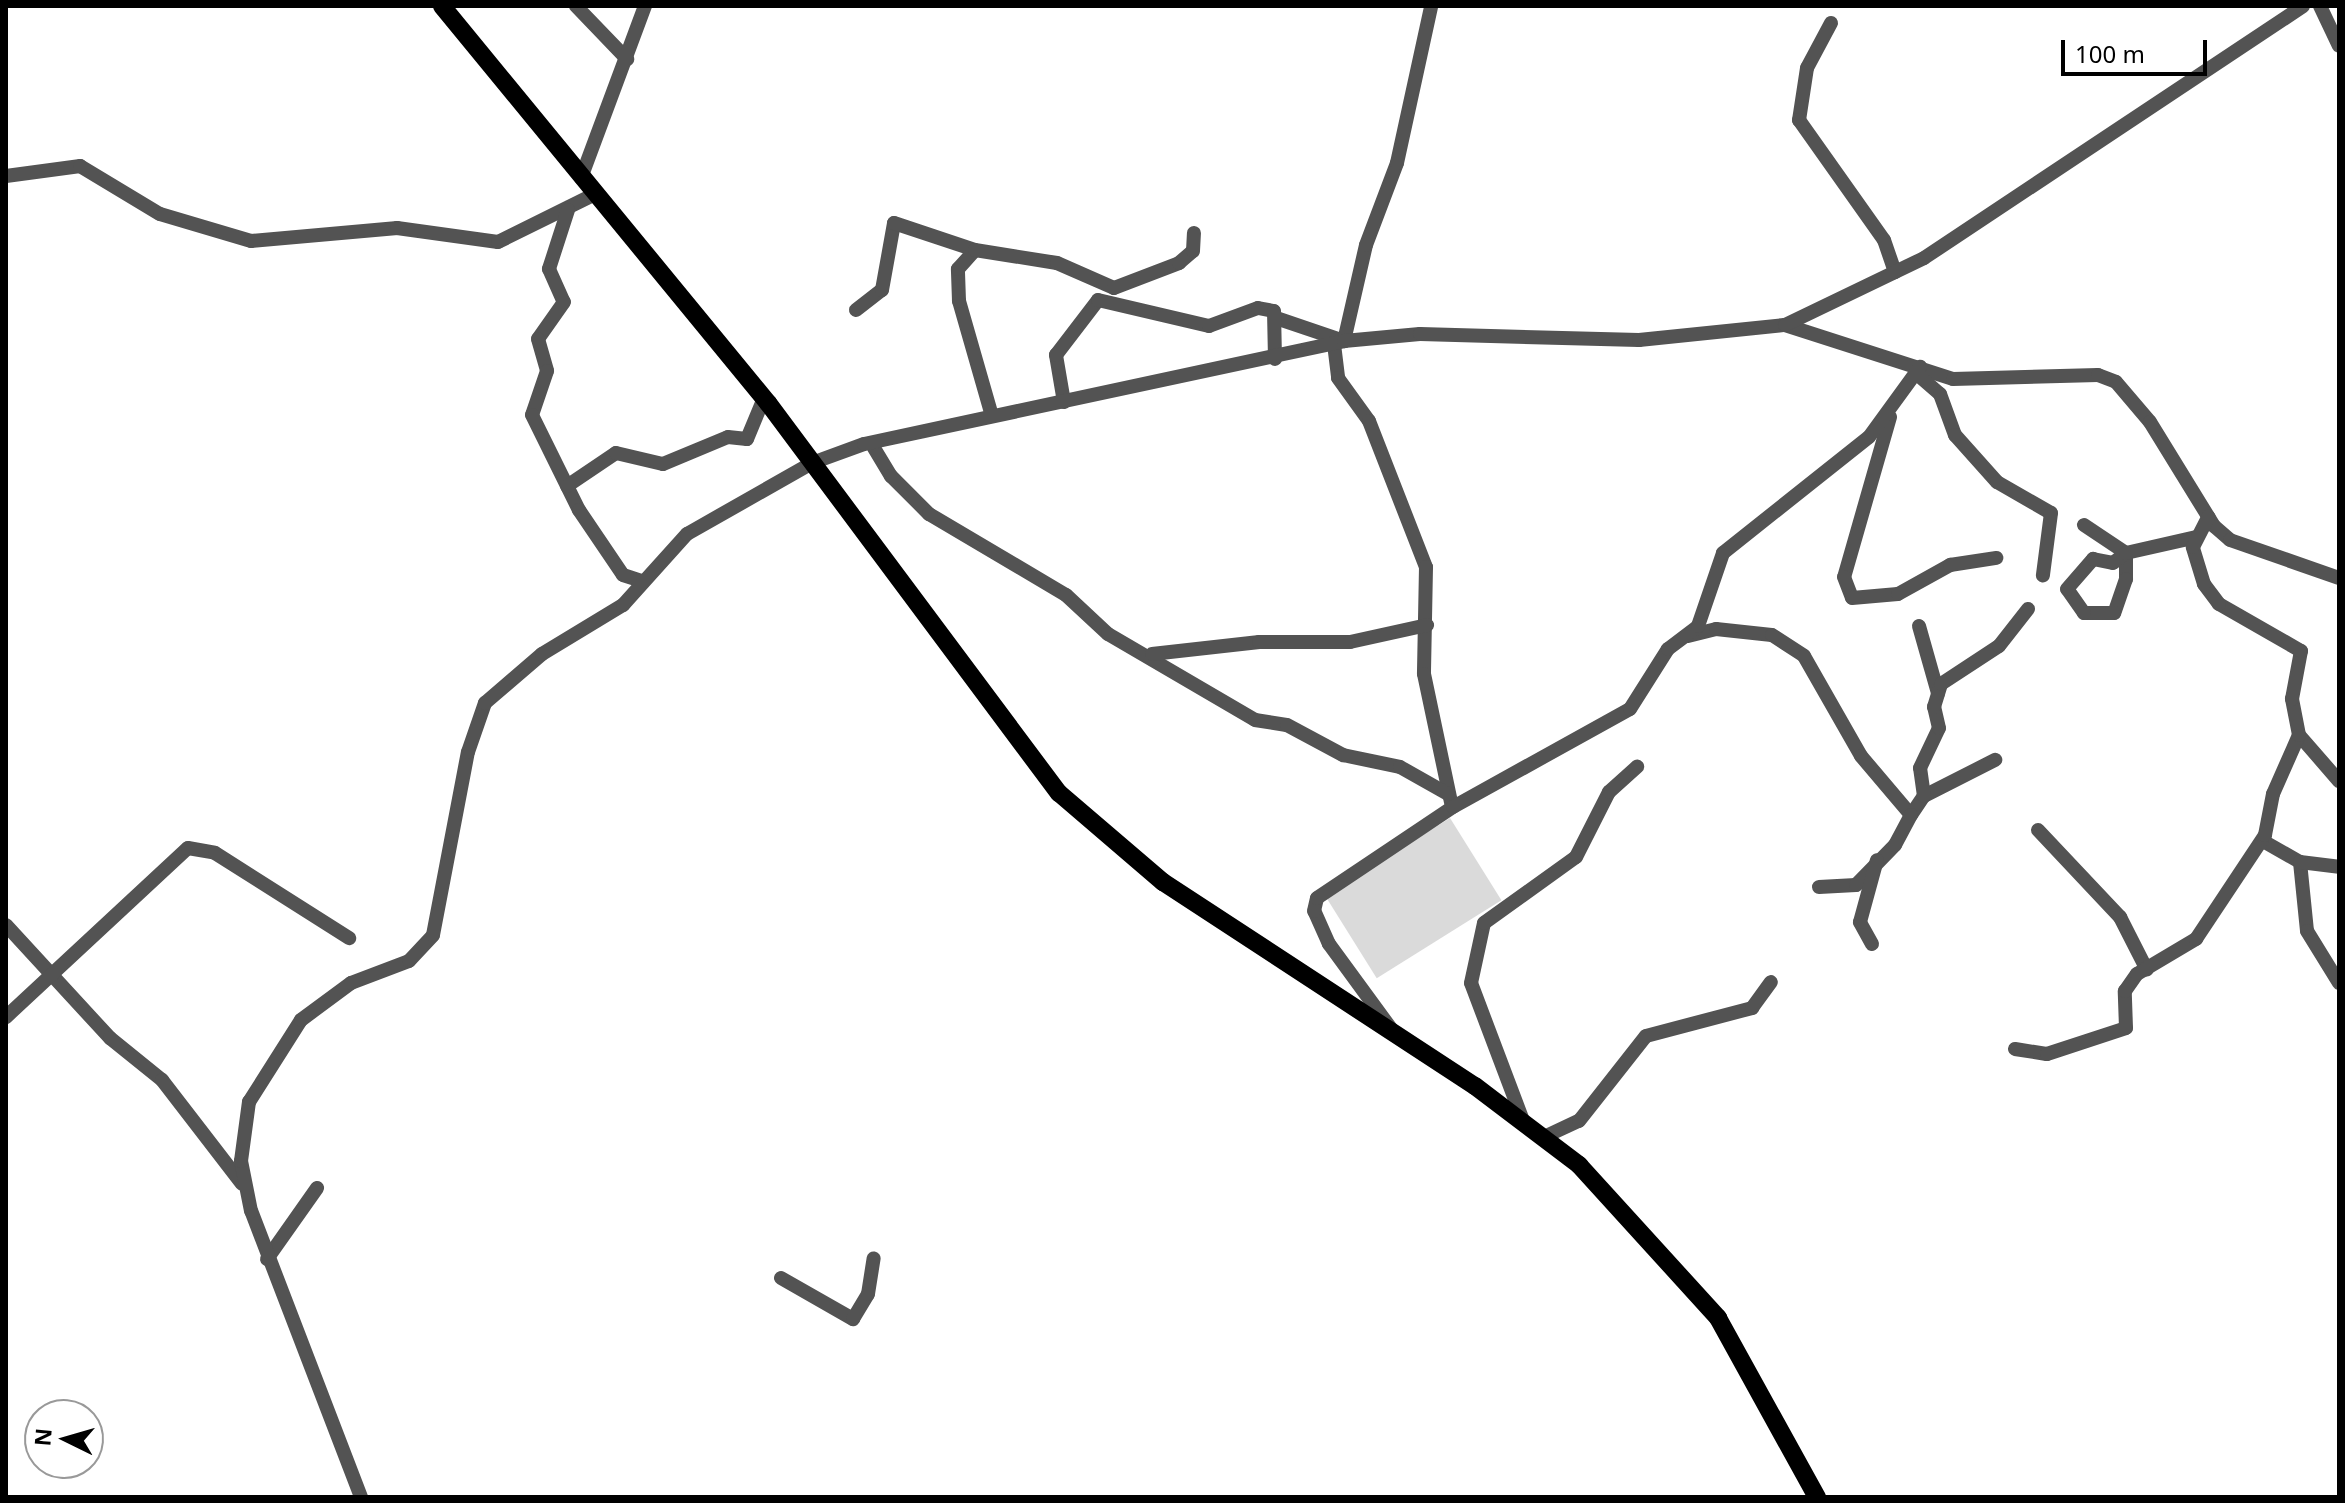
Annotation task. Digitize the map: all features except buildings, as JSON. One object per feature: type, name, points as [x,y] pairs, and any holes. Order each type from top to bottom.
[{"type":"main road","points":[[442,6],[764,398],[1008,733],[1078,813],[1163,882],[1522,1118],[1628,1212],[1718,1318],[1817,1497]]},
{"type":"street","points":[[576,6],[627,59]]},
{"type":"street","points":[[581,178],[645,6]]},
{"type":"street","points":[[361,1497],[267,1259],[245,1187],[243,1123],[288,1035],[351,983],[409,961],[433,935],[468,752],[485,703],[542,654],[613,613],[707,519],[812,463],[871,443],[1275,359],[1339,342],[1420,334],[1639,340],[1785,325],[1895,272],[2303,6]]},
{"type":"street","points":[[2320,6],[2339,46]]},
{"type":"street","points":[[1431,7],[1397,163],[1366,245],[1339,342],[1338,378],[1369,421],[1416,530],[1429,592],[1424,674],[1450,801]]},
{"type":"street","points":[[1831,23],[1807,68],[1799,120],[1884,240],[1895,272]]},
{"type":"street","points":[[6,176],[80,166],[160,214],[251,241],[397,228],[498,242],[595,194]]},
{"type":"street","points":[[568,210],[549,269],[564,302],[538,339],[547,371],[531,408],[567,486],[617,568],[642,581]]},
{"type":"street","points":[[856,310],[882,290],[894,223],[975,250],[1057,263],[1114,288],[1179,263],[1193,251],[1194,233]]},
{"type":"street","points":[[975,250],[958,269],[959,301],[992,416]]},
{"type":"street","points":[[1064,402],[1056,355],[1098,300],[1209,326],[1258,308],[1339,342]]},
{"type":"street","points":[[1275,359],[1279,319]]},
{"type":"street","points":[[1785,325],[1919,371],[1966,380],[2098,375],[2116,382],[2150,422],[2208,517],[2230,540],[2339,578]]},
{"type":"street","points":[[1394,1034],[1329,944],[1314,905],[1450,801],[1630,709],[1668,649],[1687,636],[1703,616],[1733,543],[1891,413],[1919,371]]},
{"type":"street","points":[[1919,371],[1940,394],[1955,435],[1997,482],[2051,513],[2043,575]]},
{"type":"street","points":[[567,486],[616,453],[663,464],[728,437],[747,439],[764,398]]},
{"type":"street","points":[[1891,413],[1844,577],[1852,598],[1898,594],[1950,565],[1996,558]]},
{"type":"street","points":[[871,443],[891,476],[929,514],[1066,595],[1108,634],[1152,654],[1255,720],[1287,725],[1343,755],[1400,767],[1450,801]]},
{"type":"street","points":[[2208,517],[2197,537],[2204,584],[2219,604],[2301,651],[2292,699],[2299,735],[2339,781]]},
{"type":"street","points":[[2084,525],[2126,553]]},
{"type":"street","points":[[2126,553],[2114,613],[2084,613],[2067,589],[2093,559],[2113,563],[2126,553],[2197,537]]},
{"type":"street","points":[[1938,693],[1949,675],[1999,646],[2028,609]]},
{"type":"street","points":[[1152,654],[1259,642],[1350,642],[1427,625]]},
{"type":"street","points":[[1919,626],[1938,693],[1939,728],[1920,768],[1924,796]]},
{"type":"street","points":[[1687,636],[1716,629],[1772,635],[1804,656],[1861,756],[1911,815]]},
{"type":"street","points":[[2015,1049],[2047,1054],[2126,1028],[2125,991],[2147,970],[2180,954],[2213,921],[2263,841],[2273,794],[2299,735]]},
{"type":"street","points":[[1819,887],[1847,889],[1877,860],[1924,796],[1995,760]]},
{"type":"street","points":[[1522,1118],[1471,983],[1484,923],[1576,857],[1609,792],[1637,767]]},
{"type":"street","points":[[2038,830],[2120,917],[2147,970]]},
{"type":"street","points":[[2263,841],[2300,862],[2339,867]]},
{"type":"street","points":[[6,1017],[56,974],[188,848],[215,853],[349,938]]},
{"type":"street","points":[[1872,944],[1860,922],[1877,860]]},
{"type":"street","points":[[2300,862],[2307,931],[2339,983]]},
{"type":"street","points":[[6,925],[56,974],[110,1038],[162,1080],[245,1187]]},
{"type":"street","points":[[1544,1137],[1579,1121],[1646,1036],[1752,1008],[1771,982]]},
{"type":"street","points":[[267,1259],[317,1188]]},
{"type":"street","points":[[781,1278],[853,1319],[868,1294],[874,1258]]},
{"type":"shaded area","points":[[1450,818],[1501,900],[1377,978],[1325,896]]}]
